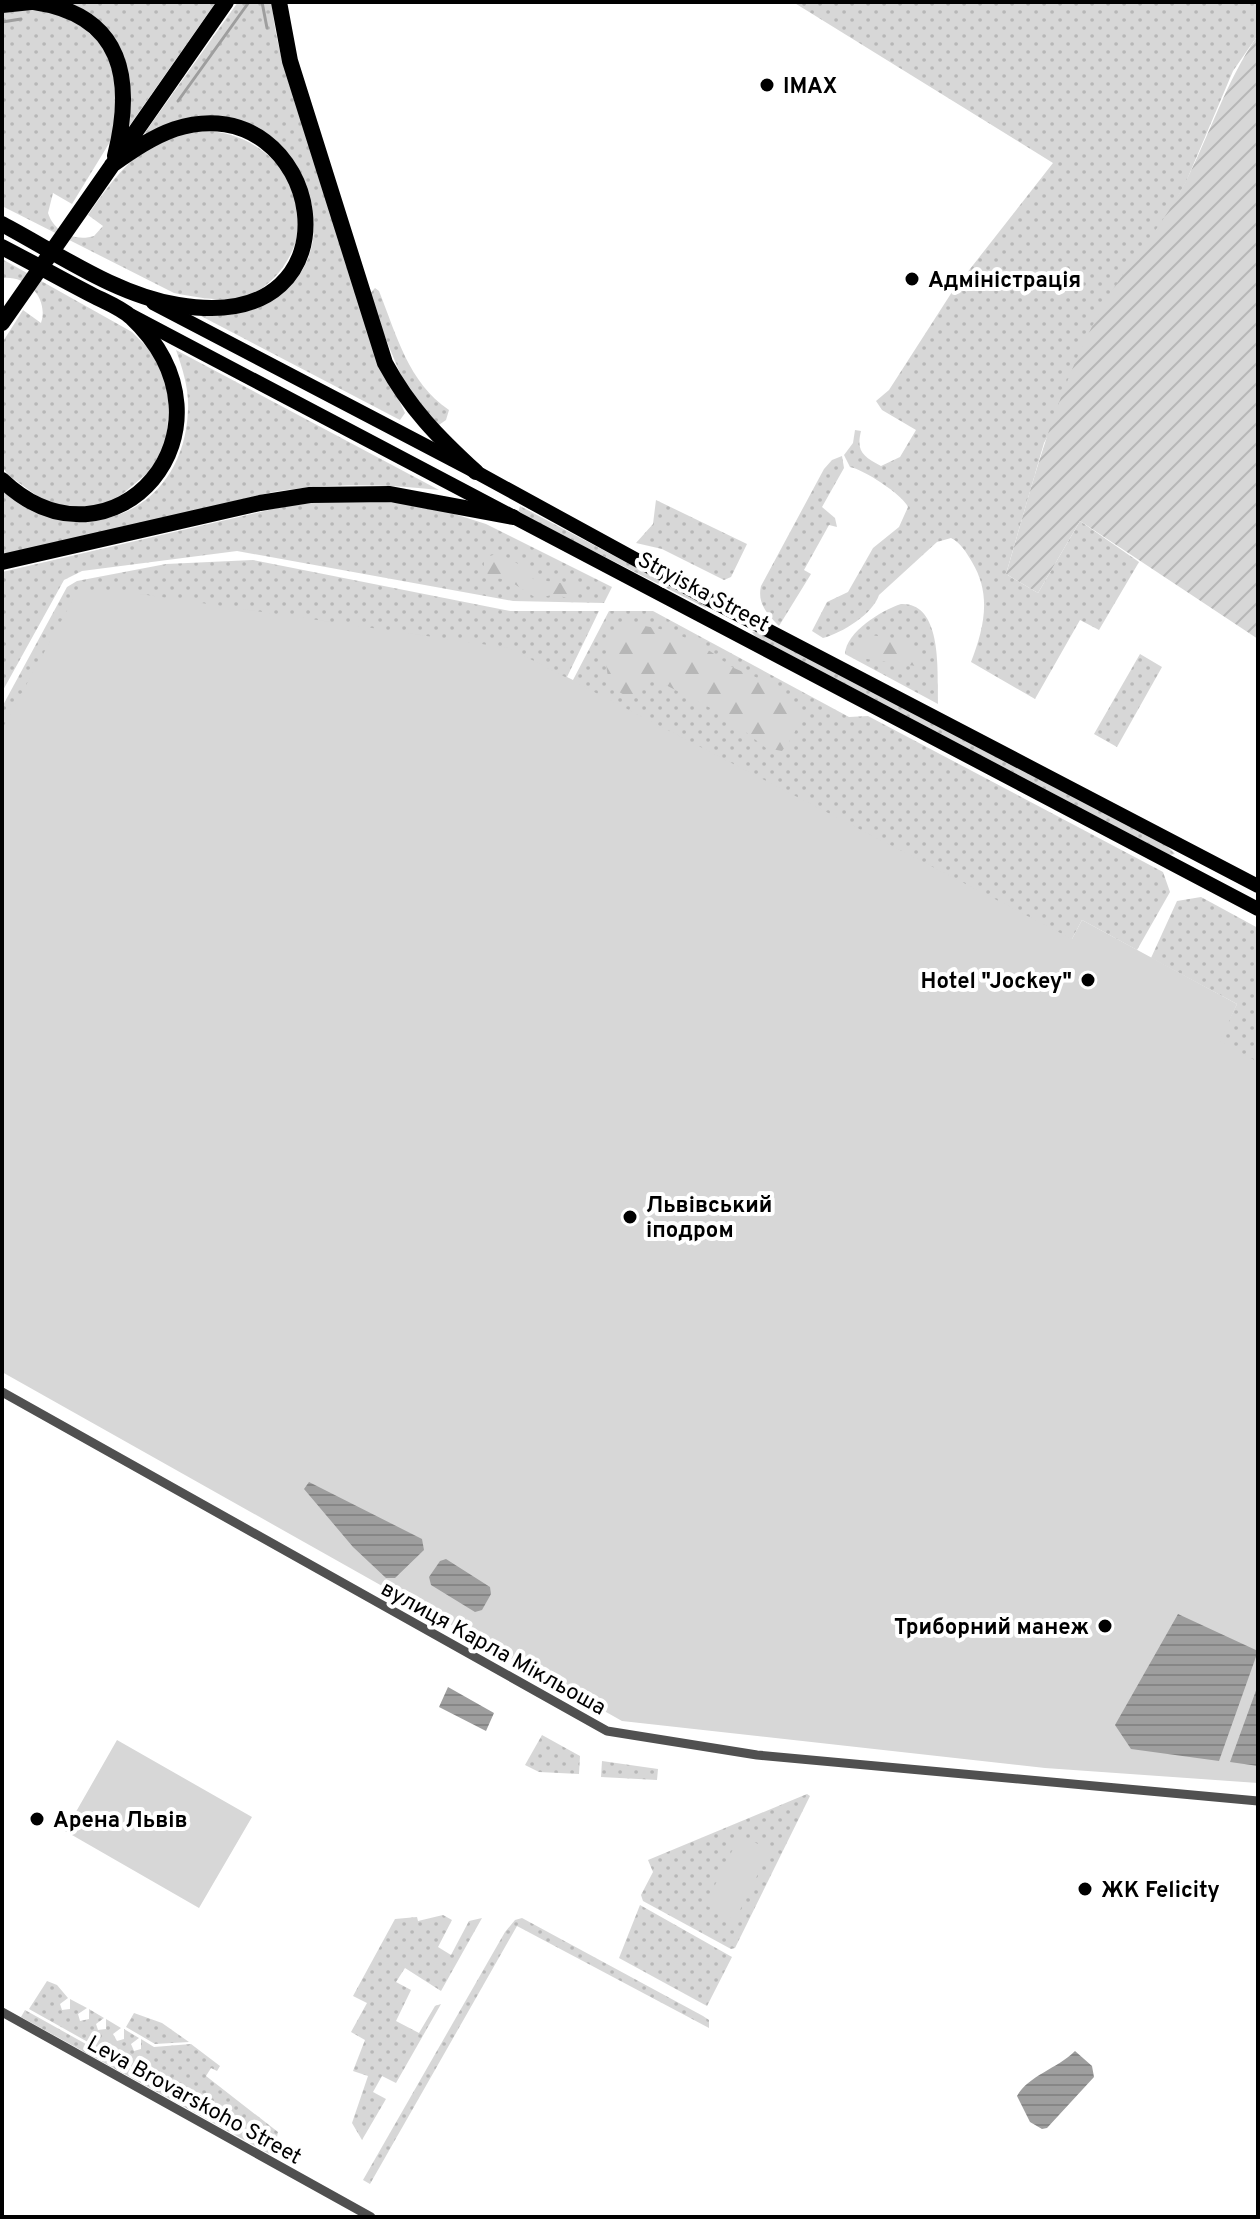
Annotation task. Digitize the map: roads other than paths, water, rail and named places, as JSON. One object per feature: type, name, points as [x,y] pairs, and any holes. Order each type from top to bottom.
[{"type":"highway","points":[[2,5],[33,2],[63,8],[94,26],[117,59],[126,103],[112,165]]},
{"type":"highway","points":[[2,323],[226,2]]},
{"type":"highway","points":[[279,2],[290,61],[385,363],[405,400],[476,472]]},
{"type":"highway","points":[[2,224],[139,296],[200,309],[244,304],[264,296],[291,273],[304,246],[307,216],[304,197],[283,158],[271,147],[237,129],[217,125],[177,128],[139,146],[112,165]]},
{"type":"highway","points":[[2,247],[128,314],[167,362],[176,388],[177,429],[165,464],[154,479],[128,501],[110,509],[73,514],[38,504],[2,480]]},
{"type":"highway","points":[[2,562],[260,503],[310,495],[390,494],[513,517]]},
{"type":"main road","name":"Stryiska Street","points":[[139,296],[476,472],[736,614],[1258,886]]},
{"type":"main road","name":"Stryiska Street","points":[[128,314],[1258,909]]},
{"type":"main road","points":[[728,629],[736,614]]},
{"type":"street","name":"вулиця Карла Мікльоша","points":[[2,1392],[607,1731],[757,1755],[1258,1801]]},
{"type":"street","name":"Leva Brovarskoho Street","points":[[2,2012],[371,2217]]},
{"type":"waterway","points":[[178,101],[249,2]]},
{"type":"waterway","points":[[262,2],[267,28]]},
{"type":"waterway","points":[[2,22],[21,19]]},
{"type":"place","name":"IMAX","points":[[767,85]]},
{"type":"place","name":"Адміністрація","points":[[912,279]]},
{"type":"place","name":"Hotel \"Jockey\"","points":[[1088,980]]},
{"type":"place","name":"Львівський іподром","points":[[630,1217]]},
{"type":"place","name":"Триборний манеж","points":[[1105,1626]]},
{"type":"place","name":"Арена Львів","points":[[37,1819]]},
{"type":"place","name":"ЖК Felicity","points":[[1085,1889]]}]
